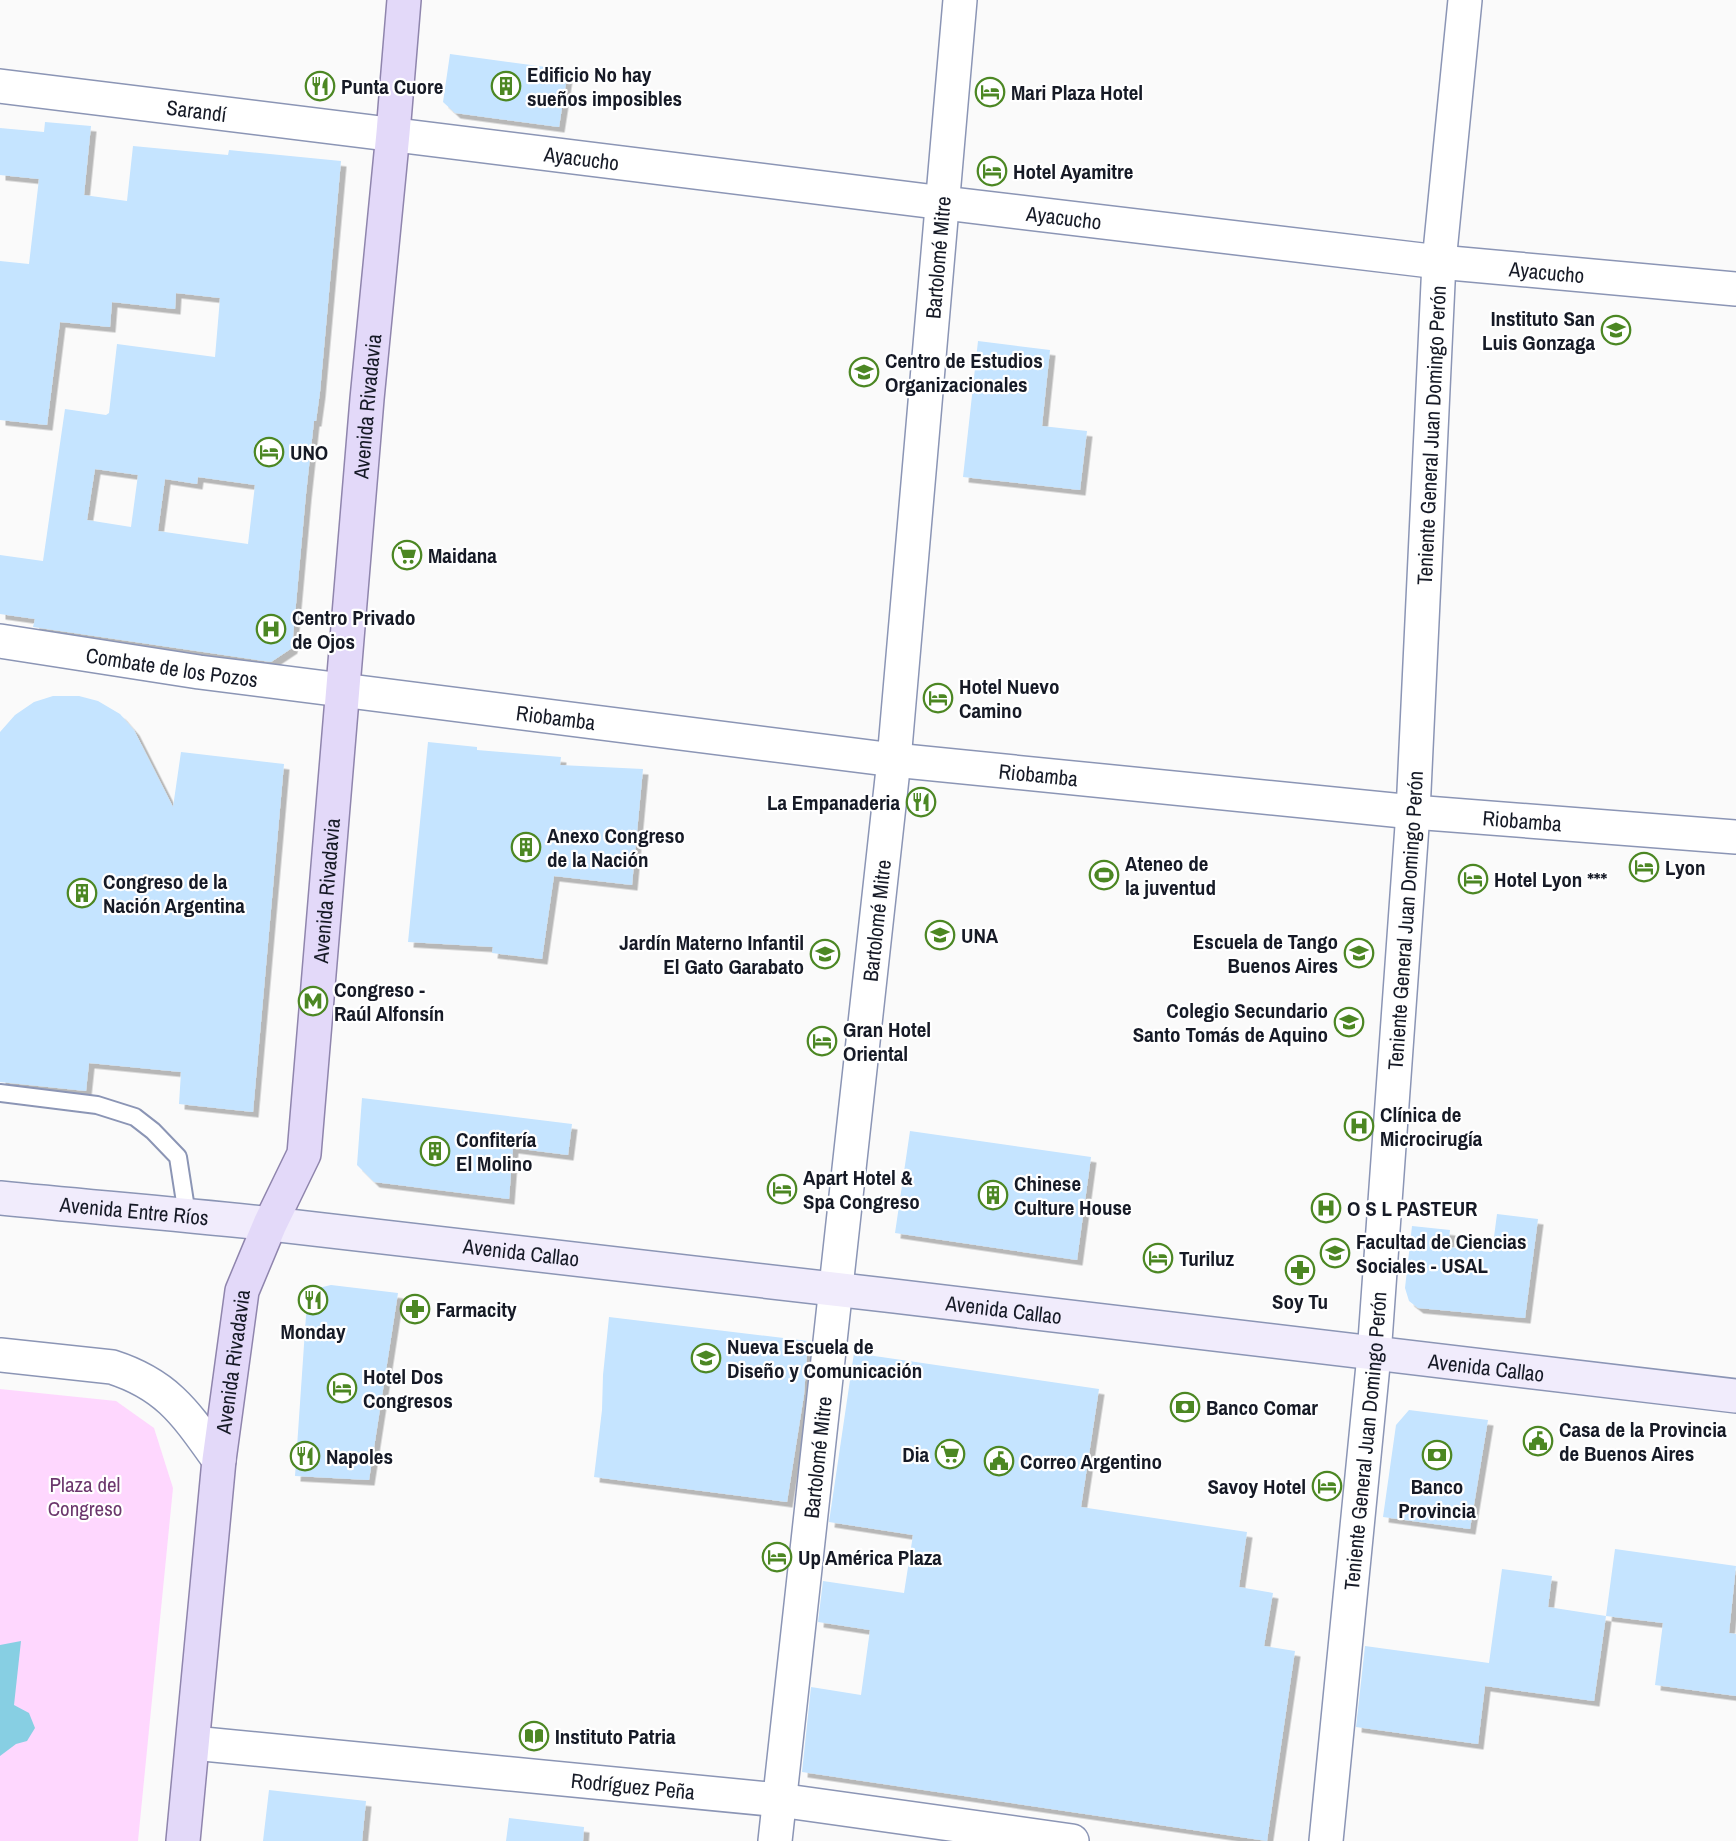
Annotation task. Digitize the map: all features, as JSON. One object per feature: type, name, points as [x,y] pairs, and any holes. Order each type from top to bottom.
[{"type":"main road","name":"Avenida Rivadavia","points":[[183,1841],[219,1460],[242,1291],[270,1224],[304,1154],[367,399],[404,0]]},
{"type":"main road","name":"Avenida Entre Ríos","points":[[0,1198],[270,1224]]},
{"type":"main road","name":"Avenida Callao","points":[[270,1224],[1736,1396]]},
{"type":"street","name":"Bartolomé Mitre","points":[[775,1841],[894,760],[960,0]]},
{"type":"street","name":"Teniente General Juan Domingo Perón","points":[[1326,1841],[1374,1355],[1413,813],[1439,262],[1465,0]]},
{"type":"street","name":"Sarandí","points":[[0,86],[393,133]]},
{"type":"street","name":"Ayacucho","points":[[393,133],[944,203],[1439,262],[1736,289]]},
{"type":"street","name":"Combate de los Pozos","points":[[0,641],[199,672],[344,691]]},
{"type":"street","name":"Riobamba","points":[[344,691],[894,760],[1413,813],[1736,837]]},
{"type":"street","points":[[0,1355],[112,1367],[129,1372],[169,1397],[186,1414],[219,1460]]},
{"type":"street","name":"Rodríguez Peña","points":[[193,1743],[779,1800],[1072,1841]]},
{"type":"lane","points":[[0,1093],[97,1106],[135,1118],[153,1131],[177,1157],[186,1215]]},
{"type":"green space","name":"Plaza del Congreso","points":[[0,1389],[116,1401],[154,1428],[173,1488],[138,1841],[0,1841]]},
{"type":"water","points":[[21,1641],[14,1705],[29,1713],[35,1728],[27,1741],[16,1744],[0,1756],[0,1645]]},
{"type":"building","name":"Edificio No hay sueños imposibles","points":[[450,54],[568,70],[559,127],[455,113],[443,102]]},
{"type":"building","points":[[45,122],[91,126],[84,195],[127,201],[133,146],[228,155],[229,150],[341,161],[320,392],[316,421],[314,421],[306,494],[292,648],[271,662],[33,627],[35,619],[0,614],[0,555],[43,561],[65,409],[106,415],[109,413],[117,344],[215,357],[220,298],[176,293],[175,309],[112,302],[110,327],[60,322],[47,425],[0,420],[0,261],[29,264],[39,179],[0,175],[0,128],[44,132]],"holes":[[[95,469],[138,475],[131,527],[87,520]],[[198,477],[255,485],[248,544],[158,531],[165,479],[197,484]]]},
{"type":"building","points":[[978,341],[1050,350],[1042,426],[1087,431],[1080,490],[963,477]]},
{"type":"building","name":"Congreso de la Nación Argentina","points":[[53,696],[79,696],[98,701],[120,714],[134,730],[173,807],[181,752],[284,764],[253,1112],[179,1104],[181,1072],[89,1063],[86,1091],[0,1082],[0,732],[15,715],[34,702]]},
{"type":"building","name":"Anexo Congreso de la Nación","points":[[428,742],[477,747],[477,750],[561,757],[560,765],[643,769],[632,885],[554,876],[542,959],[492,953],[493,947],[408,942]]},
{"type":"building","name":"Confitería El Molino","points":[[362,1098],[572,1124],[568,1155],[513,1148],[509,1199],[374,1182],[357,1165]]},
{"type":"building","name":"Chinese Culture House","points":[[910,1131],[1091,1157],[1077,1260],[895,1233]]},
{"type":"building","points":[[1497,1214],[1538,1219],[1525,1318],[1418,1308],[1409,1301],[1405,1288],[1412,1226],[1450,1230],[1448,1247],[1492,1252]]},
{"type":"building","name":"Hotel Dos Congresos","points":[[331,1285],[398,1293],[369,1480],[295,1476],[307,1301],[314,1289]]},
{"type":"building","points":[[609,1317],[808,1341],[804,1395],[787,1502],[594,1477]]},
{"type":"building","points":[[854,1353],[1099,1389],[1081,1507],[1247,1532],[1239,1587],[1273,1593],[1264,1646],[1295,1651],[1267,1841],[802,1772],[811,1687],[861,1695],[870,1630],[818,1622],[823,1581],[904,1593],[913,1535],[829,1522]]},
{"type":"building","name":"Banco Provincia","points":[[1409,1410],[1488,1420],[1470,1529],[1383,1517],[1396,1425]]},
{"type":"building","points":[[1615,1549],[1736,1566],[1729,1633],[1736,1634],[1736,1696],[1655,1685],[1663,1623],[1606,1616]]},
{"type":"building","points":[[1502,1569],[1552,1576],[1548,1607],[1606,1616],[1594,1701],[1485,1686],[1478,1744],[1356,1727],[1365,1646],[1489,1663]]},
{"type":"building","points":[[269,1790],[366,1801],[362,1841],[263,1841]]},
{"type":"building","points":[[509,1818],[584,1827],[583,1841],[506,1841]]},
{"type":"place","name":"Punta Cuore","points":[[320,86]]},
{"type":"place","name":"Edificio No hay sueños imposibles","points":[[506,86]]},
{"type":"place","name":"Mari Plaza Hotel","points":[[990,92]]},
{"type":"place","name":"Hotel Ayamitre","points":[[992,171]]},
{"type":"place","name":"Instituto San Luis Gonzaga","points":[[1616,330]]},
{"type":"place","name":"Centro de Estudios Organizacionales","points":[[864,372]]},
{"type":"place","name":"UNO","points":[[269,452]]},
{"type":"place","name":"Maidana","points":[[407,555]]},
{"type":"place","name":"Centro Privado de Ojos","points":[[271,629]]},
{"type":"place","name":"Hotel Nuevo Camino","points":[[938,698]]},
{"type":"place","name":"La Empanaderia","points":[[921,802]]},
{"type":"place","name":"Anexo Congreso de la Nación","points":[[526,847]]},
{"type":"place","name":"Lyon","points":[[1644,867]]},
{"type":"place","name":"Ateneo de la juventud","points":[[1104,875]]},
{"type":"place","name":"Hotel Lyon ***","points":[[1473,879]]},
{"type":"place","name":"Congreso de la Nación Argentina","points":[[82,893]]},
{"type":"place","name":"UNA","points":[[940,935]]},
{"type":"place","name":"Escuela de Tango Buenos Aires","points":[[1359,953]]},
{"type":"place","name":"Jardín Materno Infantil El Gato Garabato","points":[[825,954]]},
{"type":"place","name":"Congreso - Raúl Alfonsín","points":[[313,1001]]},
{"type":"place","name":"Colegio Secundario Santo Tomás de Aquino","points":[[1349,1022]]},
{"type":"place","name":"Gran Hotel Oriental","points":[[822,1041]]},
{"type":"place","name":"Clínica de Microcirugía","points":[[1359,1126]]},
{"type":"place","name":"Confitería El Molino","points":[[435,1151]]},
{"type":"place","name":"Apart Hotel & Spa Congreso","points":[[782,1189]]},
{"type":"place","name":"Chinese Culture House","points":[[993,1195]]},
{"type":"place","name":"O S L PASTEUR","points":[[1326,1208]]},
{"type":"place","name":"Facultad de Ciencias Sociales - USAL","points":[[1335,1253]]},
{"type":"place","name":"Turiluz","points":[[1158,1258]]},
{"type":"place","name":"Soy Tu","points":[[1300,1270]]},
{"type":"place","name":"Monday","points":[[313,1300]]},
{"type":"place","name":"Farmacity","points":[[415,1309]]},
{"type":"place","name":"Nueva Escuela de Diseño y Comunicación","points":[[706,1358]]},
{"type":"place","name":"Hotel Dos Congresos","points":[[342,1388]]},
{"type":"place","name":"Banco Comar","points":[[1185,1407]]},
{"type":"place","name":"Casa de la Provincia de Buenos Aires","points":[[1538,1441]]},
{"type":"place","name":"Dia","points":[[950,1454]]},
{"type":"place","name":"Banco Provincia","points":[[1437,1455]]},
{"type":"place","name":"Napoles","points":[[305,1456]]},
{"type":"place","name":"Correo Argentino","points":[[999,1461]]},
{"type":"place","name":"Savoy Hotel","points":[[1327,1486]]},
{"type":"place","name":"Up América Plaza","points":[[777,1557]]},
{"type":"place","name":"Instituto Patria","points":[[534,1736]]}]
